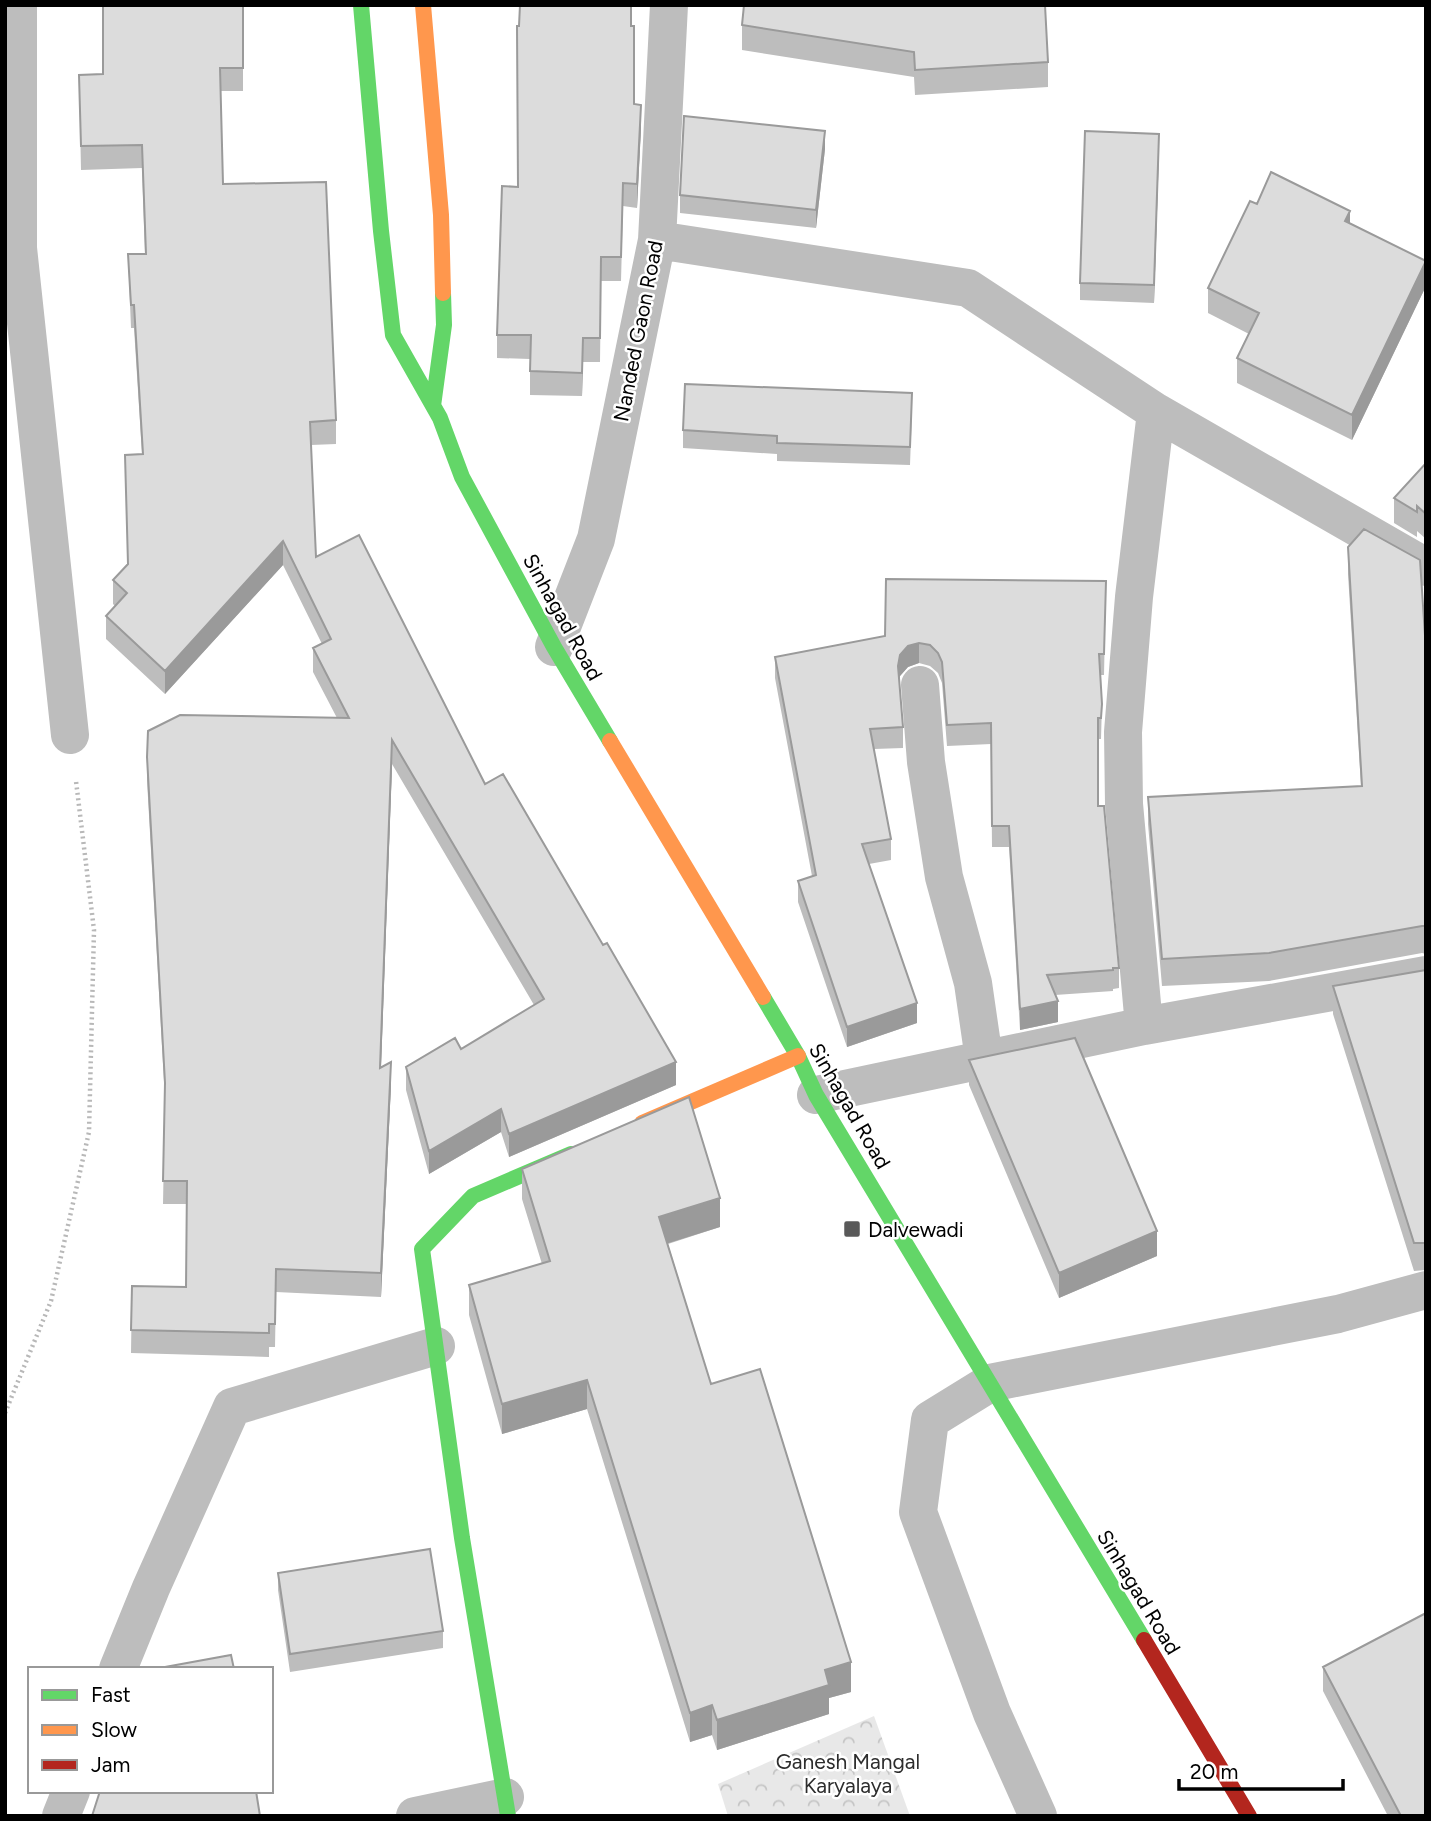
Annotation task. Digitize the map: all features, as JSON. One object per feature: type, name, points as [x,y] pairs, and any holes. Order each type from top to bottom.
[{"type":"main road","name":"Sinhagad Road","points":[[361,5],[393,335],[440,418],[463,477],[554,647],[798,1056],[816,1095],[1249,1816]]},
{"type":"main road","points":[[423,5],[442,215],[444,325],[433,406]]},
{"type":"main road","points":[[623,1132],[798,1056]]},
{"type":"main road","points":[[507,1806],[462,1538],[422,1249],[473,1196],[585,1148]]},
{"type":"street","points":[[18,5],[18,248],[71,735]]},
{"type":"street","name":"Nanded Gaon Road","points":[[554,647],[596,539],[657,240],[669,5]]},
{"type":"street","points":[[657,240],[968,288],[1156,412],[1426,567]]},
{"type":"street","points":[[1144,1026],[1124,804],[1124,732],[1134,597],[1156,412]]},
{"type":"street","points":[[919,685],[926,762],[944,877],[973,983],[984,1059]]},
{"type":"street","points":[[816,1095],[1144,1026],[1426,975]]},
{"type":"street","points":[[1038,1816],[992,1713],[918,1512],[930,1420],[990,1383],[1338,1314],[1426,1290]]},
{"type":"street","points":[[119,1667],[232,1407],[436,1346]]},
{"type":"street","points":[[61,1816],[70,1793]]},
{"type":"street","points":[[415,1816],[507,1806]]},
{"type":"path","points":[[5,1413],[51,1301],[89,1132],[94,930],[71,735]]},
{"type":"green space","name":"Ganesh Mangal Karyalaya","points":[[874,1716],[910,1816],[728,1816],[718,1784]]},
{"type":"building","points":[[103,5],[243,5],[243,68],[220,68],[223,184],[326,182],[336,420],[310,422],[316,557],[359,535],[485,784],[503,774],[603,945],[607,943],[676,1062],[509,1134],[501,1109],[429,1151],[406,1067],[455,1038],[461,1049],[544,999],[392,740],[380,1068],[391,1062],[381,1273],[276,1269],[275,1324],[269,1324],[269,1333],[131,1330],[132,1286],[186,1287],[187,1181],[163,1181],[165,1083],[147,757],[148,731],[180,715],[349,718],[313,648],[331,639],[283,541],[165,671],[106,616],[127,593],[113,580],[128,564],[125,455],[143,454],[134,305],[131,305],[128,254],[146,254],[142,145],[81,146],[79,75],[103,74]]},
{"type":"building","points":[[520,5],[631,5],[631,26],[634,26],[634,104],[641,105],[637,184],[623,183],[621,257],[601,257],[600,338],[583,338],[582,373],[530,371],[531,335],[497,335],[502,186],[518,187],[517,26]]},
{"type":"building","points":[[744,5],[1045,5],[1048,62],[915,70],[914,52],[742,25]]},
{"type":"building","points":[[684,116],[825,131],[816,210],[680,195]]},
{"type":"building","points":[[1085,131],[1159,134],[1154,285],[1080,283]]},
{"type":"building","points":[[1271,172],[1350,211],[1345,221],[1426,261],[1352,415],[1237,358],[1259,313],[1208,288],[1250,201],[1257,204]]},
{"type":"building","points":[[685,384],[912,393],[910,447],[777,443],[777,436],[683,430]]},
{"type":"building","points":[[1426,463],[1426,514],[1417,506],[1417,512],[1394,498]]},
{"type":"building","points":[[1364,529],[1420,560],[1426,651],[1426,926],[1269,953],[1162,959],[1148,797],[1362,786],[1348,547]]},
{"type":"building","points":[[886,579],[1106,581],[1104,654],[1099,654],[1102,704],[1101,718],[1098,718],[1098,806],[1104,806],[1119,968],[1047,975],[1058,1001],[1020,1009],[1009,826],[992,826],[991,723],[947,725],[942,662],[930,645],[919,643],[908,646],[900,655],[898,666],[903,727],[870,729],[891,839],[862,844],[917,1003],[847,1027],[798,881],[816,875],[775,657],[885,636]]},
{"type":"building","points":[[1426,970],[1426,1243],[1414,1243],[1333,986]]},
{"type":"building","points":[[1075,1038],[1157,1231],[1059,1273],[969,1060]]},
{"type":"building","points":[[689,1097],[720,1198],[659,1217],[711,1384],[760,1369],[851,1662],[825,1670],[829,1685],[717,1720],[712,1705],[690,1713],[587,1380],[502,1404],[469,1285],[550,1261],[522,1169]]},
{"type":"building","points":[[430,1549],[443,1631],[290,1654],[278,1573]]},
{"type":"building","points":[[1426,1613],[1426,1816],[1401,1816],[1323,1667]]},
{"type":"building","points":[[231,1655],[234,1667],[165,1667]]},
{"type":"building","points":[[99,1793],[256,1793],[260,1816],[92,1816]]},
{"type":"traffic: fast","points":[[361,5],[393,335],[440,418],[462,477],[554,647],[610,741]]},
{"type":"traffic: fast","points":[[433,406],[444,325],[443,293]]},
{"type":"traffic: fast","points":[[763,997],[798,1056],[816,1095],[1144,1640]]},
{"type":"traffic: fast","points":[[508,1816],[462,1538],[422,1249],[473,1196],[571,1154]]},
{"type":"traffic: slow","points":[[423,5],[441,215],[443,293]]},
{"type":"traffic: slow","points":[[610,741],[763,997]]},
{"type":"traffic: slow","points":[[642,1123],[798,1056]]},
{"type":"traffic: jam","points":[[1144,1640],[1249,1816]]},
{"type":"place","name":"Dalvewadi","points":[[852,1229]]}]
